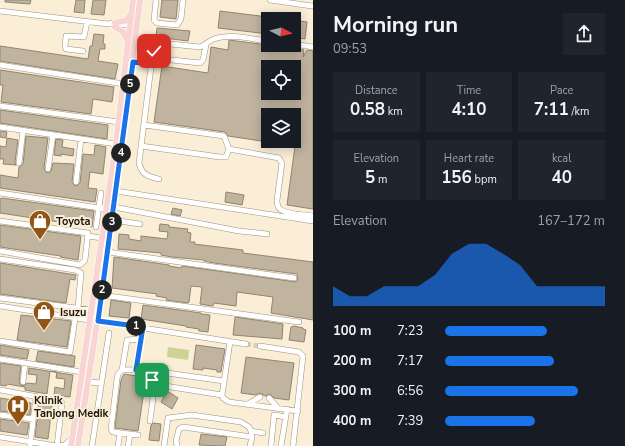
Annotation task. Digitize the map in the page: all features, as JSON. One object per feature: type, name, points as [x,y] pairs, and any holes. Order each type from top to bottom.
[{"type":"main road","points":[[78,446],[108,252],[140,0]]},
{"type":"main road","points":[[113,25],[127,20],[132,3]]},
{"type":"main road","points":[[71,446],[116,144],[129,43],[132,3]]},
{"type":"main road","points":[[113,25],[123,32],[129,43]]},
{"type":"street","points":[[156,0],[154,20],[157,23],[177,25],[181,19],[183,0]]},
{"type":"street","points":[[270,0],[293,2],[312,6]]},
{"type":"street","points":[[0,11],[137,28]]},
{"type":"street","points":[[83,51],[66,49],[65,40],[66,36],[84,37],[87,22]]},
{"type":"street","points":[[159,179],[150,177],[141,170],[139,163],[152,64],[156,45],[161,43],[197,47],[206,45],[212,39],[228,36],[261,40]]},
{"type":"street","points":[[153,58],[200,63],[203,60],[206,45]]},
{"type":"street","points":[[301,45],[313,47]]},
{"type":"street","points":[[135,48],[154,51]]},
{"type":"street","points":[[133,62],[152,64]]},
{"type":"street","points":[[0,65],[124,84]]},
{"type":"street","points":[[0,106],[119,122]]},
{"type":"street","points":[[141,146],[220,157],[226,157],[229,149],[224,136],[144,125]]},
{"type":"street","points":[[0,127],[116,144]]},
{"type":"street","points":[[19,163],[23,130]]},
{"type":"street","points":[[48,169],[53,135]]},
{"type":"street","points":[[76,182],[82,139]]},
{"type":"street","points":[[229,149],[279,158],[282,163],[277,204],[280,209],[284,211],[313,216]]},
{"type":"street","points":[[116,191],[313,221]]},
{"type":"street","points":[[0,193],[106,209]]},
{"type":"street","points":[[96,227],[101,193]]},
{"type":"street","points":[[114,207],[239,231],[267,234]]},
{"type":"street","points":[[112,220],[140,224]]},
{"type":"street","points":[[0,221],[88,233],[88,236],[102,238]]},
{"type":"street","points":[[0,251],[80,265],[85,260],[88,236]]},
{"type":"street","points":[[108,252],[294,278]]},
{"type":"street","points":[[0,259],[75,270],[81,273],[78,308]]},
{"type":"street","points":[[101,295],[299,322]]},
{"type":"street","points":[[0,298],[91,310]]},
{"type":"street","points":[[0,306],[89,320]]},
{"type":"street","points":[[0,341],[70,352],[75,319]]},
{"type":"street","points":[[98,321],[246,344]]},
{"type":"street","points":[[136,370],[143,327]]},
{"type":"street","points":[[92,446],[109,333]]},
{"type":"street","points":[[138,435],[112,432],[111,429],[117,379],[118,374],[122,370],[127,340],[141,339]]},
{"type":"street","points":[[222,395],[230,342]]},
{"type":"street","points":[[260,346],[299,352],[302,356],[298,411],[293,446]]},
{"type":"street","points":[[0,359],[82,372]]},
{"type":"street","points":[[23,382],[25,363]]},
{"type":"street","points":[[122,370],[136,370],[146,373],[153,382],[150,421]]},
{"type":"street","points":[[224,381],[167,373],[163,376],[161,382],[162,385],[165,386],[222,395],[229,402],[298,411]]},
{"type":"street","points":[[88,382],[102,384]]},
{"type":"street","points":[[0,390],[60,401],[62,403],[57,446]]},
{"type":"street","points":[[30,443],[36,397]]},
{"type":"street","points":[[248,404],[260,397]]},
{"type":"street","points":[[269,398],[278,408]]},
{"type":"street","points":[[281,446],[287,409]]},
{"type":"street","points":[[0,415],[33,419]]},
{"type":"street","points":[[164,446],[168,418],[192,415],[241,422],[247,425],[252,434],[250,446]]},
{"type":"street","points":[[271,446],[274,415],[286,417]]},
{"type":"street","points":[[177,445],[176,441],[179,429],[183,427],[252,434],[263,433]]},
{"type":"street","points":[[118,446],[120,433]]},
{"type":"street","points":[[128,446],[130,435]]},
{"type":"street","points":[[0,437],[30,443],[57,446],[65,445],[73,437]]},
{"type":"green space","points":[[168,347],[189,350],[188,360],[167,357]]},
{"type":"building","points":[[5,0],[31,0],[30,4],[5,2]]},
{"type":"building","points":[[76,0],[85,0],[84,13],[74,12]]},
{"type":"building","points":[[93,0],[106,0],[104,15],[91,14]]},
{"type":"building","points":[[162,0],[178,0],[176,19],[160,17]]},
{"type":"building","points":[[220,11],[261,16],[261,33],[218,28]]},
{"type":"building","points":[[301,21],[307,22],[305,39],[301,38]]},
{"type":"building","points":[[157,28],[190,31],[188,41],[156,37]]},
{"type":"building","points":[[94,34],[104,35],[103,44],[105,44],[105,49],[100,49],[98,61],[118,64],[115,79],[0,61],[0,46],[88,59]]},
{"type":"building","points":[[229,40],[261,44],[261,52],[301,52],[301,49],[304,50],[303,57],[307,50],[313,51],[313,209],[287,205],[295,148],[301,148],[301,108],[261,108],[261,141],[228,136],[225,132],[154,122],[162,66],[208,73],[211,47],[228,50]]},
{"type":"building","points":[[0,70],[114,87],[112,102],[93,99],[91,114],[1,102],[3,85],[0,85]]},
{"type":"building","points":[[0,110],[108,125],[107,139],[0,123]]},
{"type":"building","points":[[0,131],[7,132],[6,138],[0,137]]},
{"type":"building","points":[[26,136],[48,138],[44,168],[46,172],[49,173],[51,171],[53,163],[74,164],[72,182],[75,186],[80,183],[83,154],[94,155],[95,145],[106,147],[103,174],[90,172],[88,188],[97,189],[95,202],[0,188],[0,175],[18,178],[19,167],[23,164]]},
{"type":"building","points":[[7,138],[18,140],[15,162],[16,165],[3,164],[4,159],[0,159],[0,146],[6,147]]},
{"type":"building","points":[[56,139],[63,140],[62,147],[74,149],[73,156],[61,154],[61,156],[54,155]]},
{"type":"building","points":[[226,192],[244,195],[242,205],[225,202]]},
{"type":"building","points":[[2,198],[94,211],[92,227],[0,213],[0,199]]},
{"type":"building","points":[[173,208],[182,210],[180,216],[171,214]]},
{"type":"building","points":[[160,224],[169,225],[169,227],[188,229],[187,232],[191,233],[190,242],[195,242],[194,244],[243,250],[243,253],[313,262],[313,320],[271,313],[273,297],[237,292],[236,306],[214,303],[213,306],[200,304],[202,287],[191,286],[188,303],[166,300],[167,298],[156,296],[157,294],[112,288],[114,257],[181,268],[182,266],[296,282],[298,279],[297,274],[214,263],[204,260],[172,257],[161,255],[161,253],[118,249],[119,234],[129,235],[129,239],[141,241],[141,236],[167,239],[168,232],[159,231]]},
{"type":"building","name":"Toyota","points":[[0,225],[81,236],[78,260],[0,247]]},
{"type":"building","points":[[0,263],[76,275],[75,280],[70,279],[66,303],[0,294]]},
{"type":"building","points":[[111,300],[131,303],[129,318],[109,316]]},
{"type":"building","points":[[143,305],[210,315],[208,332],[199,331],[199,329],[186,326],[141,319]]},
{"type":"building","name":"Isuzu","points":[[21,315],[71,321],[67,347],[17,340]]},
{"type":"building","points":[[235,317],[283,324],[282,339],[233,335]]},
{"type":"building","points":[[294,326],[306,330],[304,342],[289,340],[291,327]]},
{"type":"building","points":[[0,345],[29,350],[27,359],[0,355]]},
{"type":"building","points":[[196,345],[225,349],[221,372],[203,368],[203,370],[193,369]]},
{"type":"building","points":[[38,351],[75,356],[74,367],[36,361]]},
{"type":"building","points":[[246,357],[294,363],[289,400],[274,398],[270,394],[265,396],[260,393],[256,395],[241,393]]},
{"type":"building","points":[[0,363],[21,366],[19,382],[22,386],[27,383],[36,384],[37,375],[28,374],[29,368],[50,371],[47,394],[25,390],[25,387],[7,384],[6,386],[0,385]]},
{"type":"building","points":[[57,372],[73,375],[70,397],[54,395],[55,387],[64,389],[65,379],[56,378]]},
{"type":"building","points":[[124,374],[143,377],[142,383],[145,384],[138,431],[115,428],[121,380]]},
{"type":"building","points":[[167,391],[178,398],[172,409],[161,402]]},
{"type":"building","points":[[0,398],[31,403],[30,415],[0,411]]},
{"type":"building","points":[[39,404],[52,406],[48,439],[35,437]]},
{"type":"building","points":[[0,419],[29,423],[27,435],[0,431]]},
{"type":"building","points":[[153,423],[161,424],[159,441],[149,440],[151,425]]},
{"type":"building","points":[[201,434],[227,437],[225,446],[199,445]]},
{"type":"tunnel","points":[[246,344],[260,346]]},
{"type":"place","name":"Toyota","points":[[40,240]]},
{"type":"place","name":"Isuzu","points":[[44,332]]},
{"type":"place","name":"Klinik Tanjong Medik","points":[[18,426]]},
{"type":"route","points":[[152,380],[146,373],[136,370],[143,327],[98,321],[133,62],[152,64],[154,51]]}]
